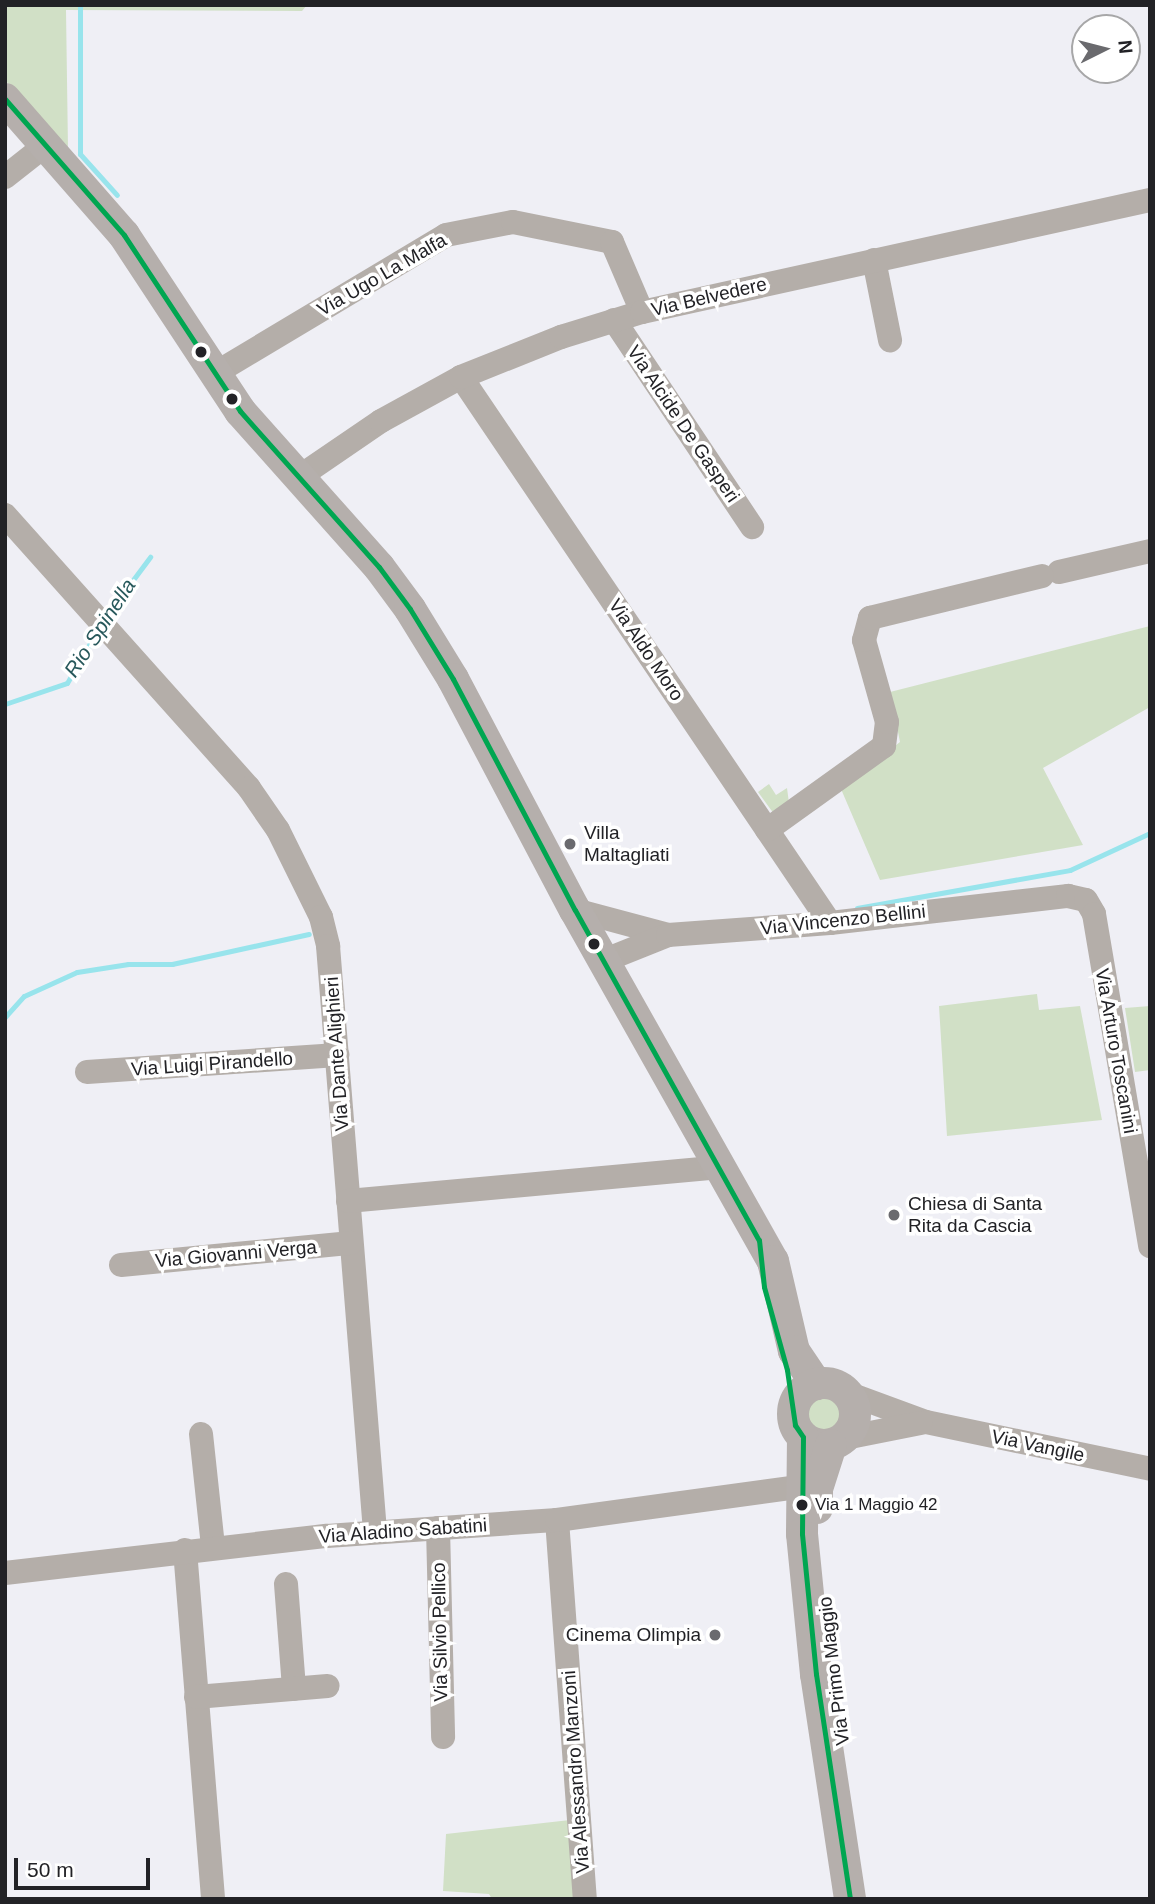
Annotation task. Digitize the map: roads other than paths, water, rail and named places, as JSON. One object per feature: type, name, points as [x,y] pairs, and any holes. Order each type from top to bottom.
[{"type":"main road","points":[[5,99],[124,235],[214,374],[256,431],[379,566],[410,609],[453,679],[575,910],[775,1268],[794,1351],[816,1384]]},
{"type":"main road","points":[[759,1240],[759,1266],[818,1433]]},
{"type":"main road","points":[[831,1383],[848,1392],[856,1417],[818,1433],[803,1391],[816,1384],[831,1383]]},
{"type":"main road","name":"Via Primo Maggio","points":[[818,1433],[799,1487],[816,1674],[850,1899]]},
{"type":"main road","name":"Via Primo Maggio","points":[[818,1433],[818,1524],[836,1703],[863,1899]]},
{"type":"street","points":[[5,177],[47,144]]},
{"type":"street","name":"Via Belvedere","points":[[299,477],[381,421],[461,377],[614,320],[1150,200]]},
{"type":"street","name":"Via Ugo La Malfa","points":[[214,374],[446,235],[513,222],[612,242],[642,312]]},
{"type":"street","points":[[874,260],[890,340]]},
{"type":"street","name":"Via Alcide De Gasperi","points":[[614,320],[752,527]]},
{"type":"street","name":"Via Aldo Moro","points":[[461,377],[831,923]]},
{"type":"street","name":"Via Dante Alighieri","points":[[5,515],[223,755],[287,846],[325,931],[375,1531]]},
{"type":"street","points":[[767,830],[884,746],[887,722],[864,640],[870,618],[1150,551]]},
{"type":"street","name":"Via Vincenzo Bellini","points":[[603,961],[668,935],[831,923],[1068,896],[1086,900]]},
{"type":"street","name":"Via Arturo Toscanini","points":[[1086,900],[1094,914],[1150,1246]]},
{"type":"street","points":[[575,910],[668,935]]},
{"type":"street","name":"Via Luigi Pirandello","points":[[88,1072],[337,1055]]},
{"type":"street","points":[[348,1201],[720,1167]]},
{"type":"street","name":"Via Giovanni Verga","points":[[121,1265],[351,1244]]},
{"type":"street","points":[[848,1392],[926,1422]]},
{"type":"street","points":[[818,1433],[926,1422]]},
{"type":"street","name":"Via Vangile","points":[[926,1422],[1150,1469]]},
{"type":"street","points":[[201,1434],[213,1548]]},
{"type":"street","name":"Via Aladino Sabatini","points":[[5,1573],[185,1550],[375,1531],[557,1520],[799,1487]]},
{"type":"street","name":"Via Alessandro Manzoni","points":[[557,1520],[585,1899]]},
{"type":"street","name":"Via Silvio Pellico","points":[[438,1528],[443,1737]]},
{"type":"street","points":[[185,1550],[213,1899]]},
{"type":"street","points":[[286,1584],[294,1689]]},
{"type":"street","points":[[196,1697],[328,1686]]},
{"type":"waterway","points":[[80,5],[80,154],[117,195]]},
{"type":"waterway","name":"Rio Spinella","points":[[106,616],[150,557]]},
{"type":"waterway","name":"Rio Spinella","points":[[5,704],[67,683],[97,631]]},
{"type":"waterway","points":[[857,908],[1070,870],[1150,833]]},
{"type":"waterway","points":[[5,1017],[24,996],[77,972],[128,964],[172,964],[309,934]]},
{"type":"place","name":"Villa Maltagliati","points":[[570,844]]},
{"type":"place","name":"Chiesa di Santa Rita da Cascia","points":[[894,1215]]},
{"type":"place","name":"Via 1 Maggio 42","points":[[802,1505]]},
{"type":"place","name":"Cinema Olimpia","points":[[715,1635]]}]
